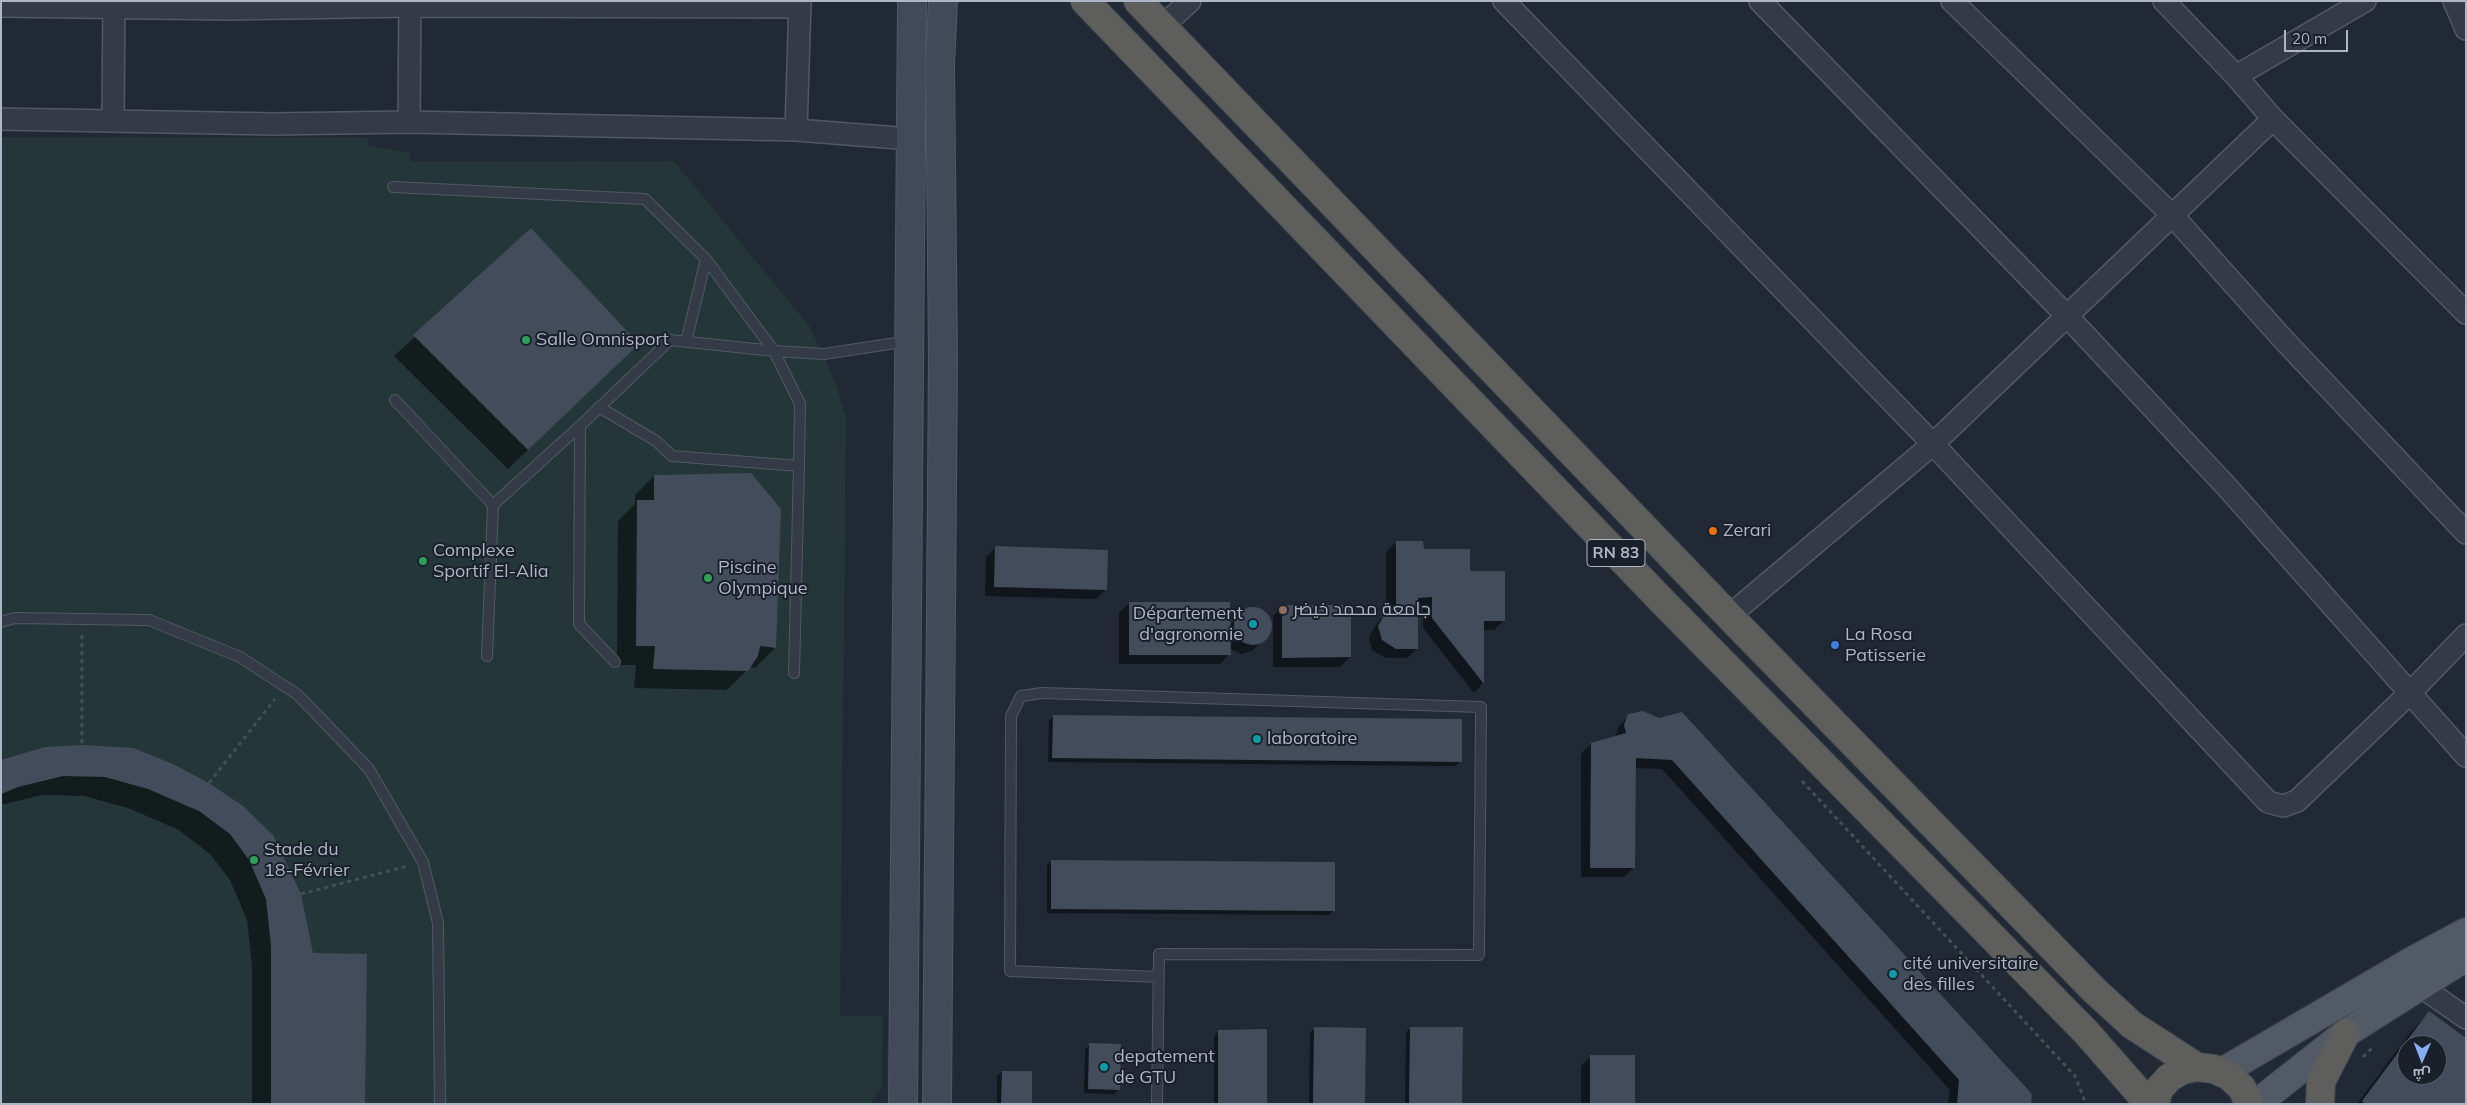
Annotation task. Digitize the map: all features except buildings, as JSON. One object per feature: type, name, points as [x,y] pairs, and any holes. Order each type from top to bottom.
[{"type":"highway","name":"RN 83","points":[[1085,1],[1664,603],[2086,1032],[2149,1104]]},
{"type":"highway","name":"RN 83","points":[[1138,1],[1729,616],[2113,1008],[2153,1040],[2210,1070]]},
{"type":"highway","points":[[2320,1104],[2321,1082],[2346,1033]]},
{"type":"highway","points":[[2155,1104],[2159,1089],[2169,1078],[2182,1070],[2210,1070],[2230,1076],[2242,1088],[2249,1104]]},
{"type":"main road","points":[[903,1104],[912,1]]},
{"type":"main road","points":[[937,1104],[942,370],[940,65],[943,1]]},
{"type":"main road","points":[[2210,1070],[2466,932]]},
{"type":"main road","points":[[2256,1104],[2346,1033],[2466,957]]},
{"type":"street","points":[[1162,27],[1190,1]]},
{"type":"street","points":[[1504,1],[1933,444],[2268,802],[2283,806],[2298,801],[2410,693],[2466,635]]},
{"type":"street","points":[[1760,1],[2068,317],[2226,486],[2466,756]]},
{"type":"street","points":[[1952,1],[2173,216],[2282,338],[2466,533]]},
{"type":"street","points":[[2164,1],[2236,76],[2273,120],[2466,313]]},
{"type":"street","points":[[2236,76],[2365,1]]},
{"type":"street","points":[[2454,1],[2466,29]]},
{"type":"street","points":[[1,6],[410,3],[800,4],[796,130]]},
{"type":"street","points":[[408,122],[410,3]]},
{"type":"street","points":[[113,120],[114,4]]},
{"type":"street","points":[[1,119],[274,124],[408,122],[796,130],[911,139]]},
{"type":"street","points":[[1729,616],[1933,444],[2273,120]]},
{"type":"street","points":[[2420,986],[2466,1018]]},
{"type":"lane","points":[[393,187],[645,199],[706,259],[774,351],[800,404],[794,673]]},
{"type":"lane","points":[[686,342],[706,259]]},
{"type":"lane","points":[[493,505],[580,426],[670,340],[774,351],[824,354],[910,341]]},
{"type":"lane","points":[[395,400],[493,505],[487,656]]},
{"type":"lane","points":[[599,407],[656,441],[672,456],[799,466]]},
{"type":"lane","points":[[580,426],[579,624],[615,662]]},
{"type":"lane","points":[[1,622],[15,618],[149,620],[240,657],[285,686],[298,695],[369,769],[423,862],[438,923],[440,1104]]},
{"type":"lane","points":[[1158,1104],[1159,978],[1159,954],[1479,955],[1481,707],[1042,693],[1021,696],[1011,716],[1010,971],[1159,978]]},
{"type":"path","points":[[81,619],[82,745]]},
{"type":"path","points":[[209,783],[285,686]]},
{"type":"path","points":[[301,894],[423,862]]},
{"type":"path","points":[[2361,1059],[2374,1046]]},
{"type":"shaded area","name":"Complexe Sportif El-Alia","points":[[1,137],[368,138],[367,145],[410,153],[410,162],[674,161],[810,327],[835,381],[846,417],[840,1016],[883,1016],[882,1086],[872,1100],[872,1104],[1,1104]]},
{"type":"place","name":"Salle Omnisport","points":[[526,340]]},
{"type":"place","name":"Zerari","points":[[1713,531]]},
{"type":"place","name":"Complexe Sportif El-Alia","points":[[423,561]]},
{"type":"place","name":"Piscine Olympique","points":[[708,578]]},
{"type":"place","name":"جامعة محمد خيضر","points":[[1283,610]]},
{"type":"place","name":"Département d'agronomie","points":[[1253,624]]},
{"type":"place","name":"La Rosa Patisserie","points":[[1835,645]]},
{"type":"place","name":"laboratoire","points":[[1257,739]]},
{"type":"place","name":"Stade du 18-Février","points":[[254,860]]},
{"type":"place","name":"cité universitaire des filles","points":[[1893,974]]},
{"type":"place","name":"depatement de GTU","points":[[1104,1067]]}]
